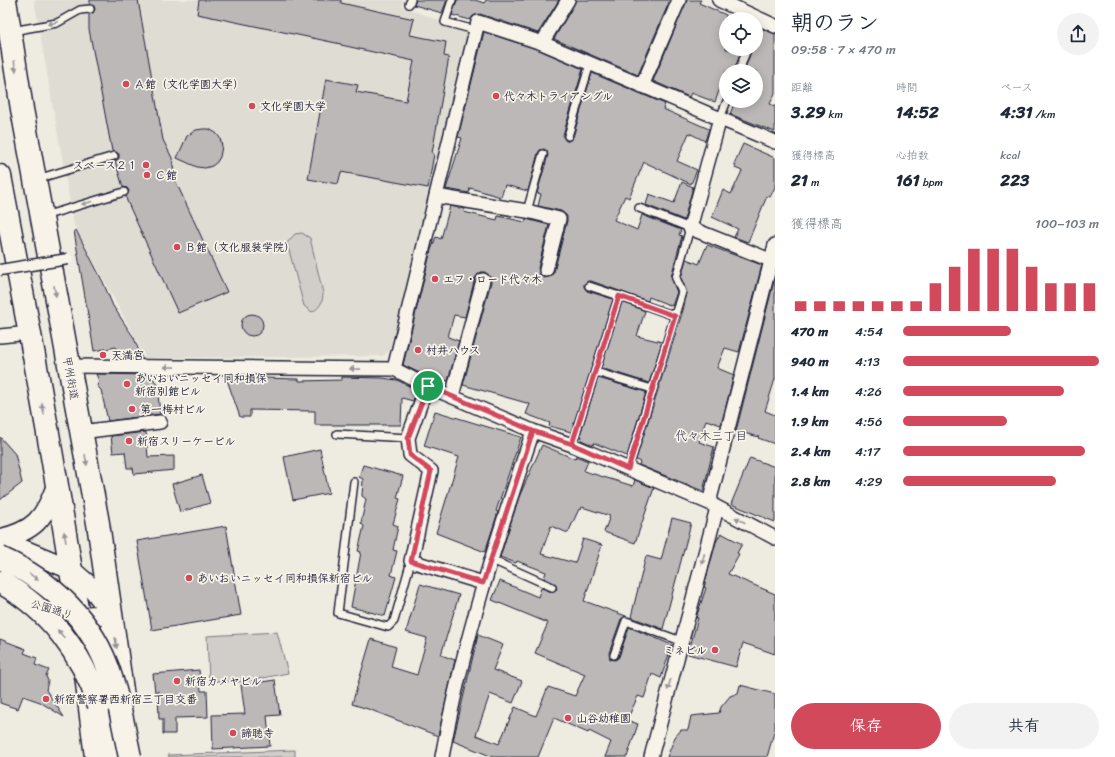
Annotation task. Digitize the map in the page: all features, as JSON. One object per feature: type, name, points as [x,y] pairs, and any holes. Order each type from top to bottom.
[{"type":"highway","name":"甲州街道","points":[[5,0],[112,614],[131,757]]},
{"type":"highway","points":[[0,176],[30,333],[78,617],[96,757]]},
{"type":"highway","points":[[0,558],[27,571],[65,600],[82,619],[94,637],[112,677],[131,757]]},
{"type":"highway","points":[[0,582],[38,609],[69,643],[81,662],[92,683],[99,705],[110,757]]},
{"type":"highway","points":[[99,705],[103,757]]},
{"type":"main road","points":[[0,539],[18,535],[32,527],[51,501],[56,487]]},
{"type":"main road","points":[[0,539],[70,569],[93,589],[112,614]]},
{"type":"main road","name":"公園通り","points":[[0,593],[78,617],[112,614]]},
{"type":"street","points":[[542,43],[568,0]]},
{"type":"street","points":[[642,86],[679,0]]},
{"type":"street","points":[[721,0],[741,12]]},
{"type":"street","points":[[394,369],[478,22],[542,43],[775,142]]},
{"type":"street","points":[[763,23],[775,26]]},
{"type":"street","points":[[720,118],[690,228],[773,261]]},
{"type":"street","points":[[436,196],[527,211],[560,219],[546,270]]},
{"type":"street","points":[[650,757],[681,640],[773,261],[775,245]]},
{"type":"street","points":[[0,270],[68,259]]},
{"type":"street","points":[[452,396],[483,280]]},
{"type":"street","points":[[0,336],[30,333]]},
{"type":"street","points":[[69,366],[394,369],[428,386],[533,431],[572,444],[713,505],[775,538]]},
{"type":"street","points":[[428,386],[408,438],[410,455],[431,471],[411,561],[483,583]]},
{"type":"street","points":[[81,432],[160,422]]},
{"type":"street","points":[[442,757],[451,706],[483,583],[533,431]]},
{"type":"lane","points":[[452,0],[446,22],[475,30]]},
{"type":"lane","points":[[10,31],[57,22],[80,10],[90,9]]},
{"type":"lane","points":[[568,136],[590,64]]},
{"type":"lane","points":[[720,118],[724,108]]},
{"type":"lane","points":[[527,211],[543,154]]},
{"type":"lane","points":[[35,179],[114,156]]},
{"type":"lane","points":[[42,216],[124,192]]},
{"type":"lane","points":[[628,469],[682,292],[676,278],[690,228],[639,208]]},
{"type":"lane","points":[[589,286],[675,316]]},
{"type":"lane","points":[[572,444],[619,296]]},
{"type":"lane","points":[[596,372],[652,389]]},
{"type":"lane","points":[[337,434],[408,438]]},
{"type":"lane","points":[[354,482],[338,613],[388,627],[394,621],[411,561]]},
{"type":"lane","points":[[490,559],[552,587]]},
{"type":"lane","points":[[614,655],[626,621],[681,640]]},
{"type":"shaded area","name":"文化学園大学","points":[[34,0],[404,0],[402,6],[469,33],[396,344],[383,356],[146,358],[74,225]]},
{"type":"shaded area","points":[[302,233],[310,238],[323,293],[320,304],[317,309],[312,312],[304,306],[287,243],[295,234]]},
{"type":"shaded area","points":[[277,632],[288,673],[243,682],[209,681],[207,636]]},
{"type":"shaded area","points":[[295,750],[295,757],[169,757],[168,755]]},
{"type":"building","points":[[90,0],[138,0],[163,140],[172,158],[175,180],[227,292],[178,313],[127,201],[126,197],[129,191],[127,188],[123,187],[115,161],[119,158],[119,154],[112,151],[89,29],[89,14],[93,13],[95,9],[94,6],[90,4]]},
{"type":"building","points":[[199,0],[341,0],[341,3],[414,19],[410,35],[446,42],[444,56],[449,57],[432,153],[434,154],[428,188],[341,172],[338,184],[308,179],[326,79],[358,85],[356,92],[406,101],[414,61],[197,14]]},
{"type":"building","points":[[416,0],[447,0],[442,13],[414,5]]},
{"type":"building","points":[[457,0],[475,0],[484,3],[486,0],[559,0],[538,33],[480,14],[473,16],[470,20],[452,15]]},
{"type":"building","points":[[576,0],[670,0],[638,75],[554,39]]},
{"type":"building","points":[[687,0],[701,0],[699,3],[719,12],[719,56],[739,56],[737,64],[719,64],[719,91],[715,102],[691,93],[689,97],[653,81]]},
{"type":"building","points":[[763,29],[775,34],[775,93],[770,104],[775,106],[775,132],[730,114],[732,108],[763,108],[763,64],[747,64],[749,56],[763,56]]},
{"type":"building","points":[[484,32],[539,50],[583,69],[563,135],[566,141],[569,141],[573,137],[592,73],[665,104],[663,109],[709,129],[705,141],[689,133],[677,161],[697,170],[691,184],[644,162],[629,198],[625,196],[614,220],[637,230],[642,215],[681,230],[679,235],[682,236],[671,277],[677,292],[672,306],[649,297],[648,301],[591,281],[584,284],[587,291],[613,299],[571,432],[549,426],[550,423],[526,414],[530,404],[463,385],[491,282],[491,278],[485,272],[481,272],[475,278],[465,317],[454,315],[448,337],[459,341],[448,381],[422,374],[403,365],[431,250],[436,237],[441,239],[450,206],[465,209],[464,212],[497,220],[498,216],[525,222],[526,219],[549,225],[538,268],[540,275],[544,278],[551,276],[554,272],[567,221],[567,216],[561,211],[538,206],[541,194],[537,193],[548,155],[547,151],[544,149],[540,150],[538,153],[528,191],[505,185],[501,197],[470,188],[469,193],[446,189],[462,138],[458,137]]},
{"type":"building","points":[[209,129],[216,133],[220,138],[222,146],[220,157],[217,162],[212,166],[205,168],[197,167],[177,158],[187,136],[196,130]]},
{"type":"building","points":[[743,144],[775,158],[775,187],[770,197],[767,196],[748,242],[734,237],[738,229],[712,217],[723,190],[731,194],[742,171],[735,168],[736,165],[734,164]]},
{"type":"building","points":[[682,182],[693,187],[684,220],[646,205],[649,194],[674,203]]},
{"type":"building","points":[[76,230],[103,282],[113,306],[134,338],[142,359],[118,358],[116,347],[94,351],[74,231]]},
{"type":"building","points":[[707,245],[762,265],[739,352],[725,348],[717,368],[734,375],[721,425],[706,420],[699,442],[714,447],[703,491],[639,465],[640,462],[636,460],[683,310],[687,293],[681,278],[686,259],[699,264]]},
{"type":"building","points":[[775,277],[775,379],[765,411],[775,415],[775,444],[758,438],[759,437],[736,431]]},
{"type":"building","points":[[622,302],[645,311],[637,336],[662,342],[649,383],[601,368]]},
{"type":"building","points":[[252,314],[256,315],[262,321],[262,329],[256,335],[252,336],[248,335],[242,329],[241,325],[242,321],[248,315]]},
{"type":"building","points":[[96,374],[151,375],[163,394],[158,394],[160,414],[108,421],[101,390],[97,386],[99,381]]},
{"type":"building","points":[[226,377],[299,379],[299,381],[342,380],[342,377],[382,378],[397,380],[417,390],[413,401],[402,398],[401,425],[315,425],[315,411],[250,410],[250,417],[240,417]]},
{"type":"building","points":[[598,378],[646,392],[627,456],[594,443],[593,445],[581,440],[582,436],[580,435]]},
{"type":"building","points":[[435,411],[521,437],[496,511],[498,512],[485,552],[436,533],[459,457],[424,446]]},
{"type":"building","points":[[146,432],[148,457],[174,456],[174,470],[134,474],[133,468],[127,468],[125,452],[113,453],[111,436]]},
{"type":"building","points":[[0,437],[15,454],[22,483],[0,500]]},
{"type":"building","points":[[542,445],[575,459],[576,456],[588,461],[584,471],[633,486],[635,480],[654,488],[635,543],[604,532],[610,516],[582,507],[581,510],[579,509],[568,533],[551,526],[541,554],[575,563],[583,539],[602,545],[584,601],[626,616],[621,619],[609,653],[610,659],[615,660],[619,657],[629,627],[672,645],[661,678],[652,674],[644,698],[638,696],[627,720],[638,724],[627,757],[605,757],[611,742],[589,731],[588,733],[554,718],[538,757],[493,757],[453,741],[478,635],[503,645],[493,670],[522,681],[513,703],[490,694],[476,735],[499,744],[515,707],[536,716],[548,687],[575,696],[585,674],[535,653],[548,623],[492,600],[500,581],[538,597],[541,588],[552,592],[557,589],[556,584],[544,578],[546,572],[517,561],[516,563],[500,557],[519,497]]},
{"type":"building","points":[[320,449],[329,493],[293,500],[284,457]]},
{"type":"building","points":[[750,458],[775,467],[775,522],[731,504]]},
{"type":"building","points":[[363,465],[403,476],[397,498],[400,499],[393,524],[398,526],[393,550],[397,551],[391,575],[396,577],[385,616],[351,607],[361,552],[358,551],[364,526],[361,523],[366,499],[362,496],[363,479],[359,477]]},
{"type":"building","points":[[202,475],[210,503],[180,512],[172,484]]},
{"type":"building","points":[[672,518],[691,523],[663,629],[631,617],[646,556],[661,560]]},
{"type":"building","name":"あいおいニッセイ同和損保新宿ビル","points":[[226,526],[241,615],[152,630],[137,541]]},
{"type":"building","points":[[721,533],[742,544],[737,553],[739,554],[728,574],[775,594],[775,654],[743,643],[736,667],[688,654],[698,618],[696,618],[706,588],[704,587],[716,542]]},
{"type":"building","points":[[420,584],[459,595],[441,655],[455,660],[438,736],[352,704],[371,639],[396,647],[391,667],[417,675],[427,638],[406,632]]},
{"type":"building","points":[[0,639],[26,649],[24,653],[37,658],[35,665],[49,670],[46,676],[48,681],[46,690],[64,717],[40,702],[23,696],[18,709],[0,703]]},
{"type":"building","points":[[199,670],[201,691],[207,691],[208,717],[175,718],[175,734],[163,734],[163,719],[159,719],[158,691],[155,692],[153,674]]},
{"type":"building","points":[[275,680],[280,715],[267,716],[270,746],[213,749],[212,715],[245,714],[241,685]]},
{"type":"building","points":[[740,685],[775,694],[775,729],[767,757],[667,757],[675,737],[681,730],[688,730],[691,716],[719,713],[721,707],[730,696],[738,693]]},
{"type":"place","name":"Ａ館（文化学園大学）","points":[[126,84]]},
{"type":"place","name":"代々木トライアングル","points":[[496,96]]},
{"type":"place","name":"文化学園大学","points":[[252,106]]},
{"type":"place","name":"スペース２１","points":[[146,165]]},
{"type":"place","name":"Ｃ館","points":[[147,175]]},
{"type":"place","name":"Ｂ館（文化服装学院）","points":[[177,247]]},
{"type":"place","name":"エフ・ロード代々木","points":[[435,279]]},
{"type":"place","name":"村井ハウス","points":[[418,350]]},
{"type":"place","name":"天満宮","points":[[103,355]]},
{"type":"place","name":"あいおいニッセイ同和損保 新宿別館ビル","points":[[127,384]]},
{"type":"place","name":"第一梅村ビル","points":[[132,409]]},
{"type":"place","name":"新宿スリーケービル","points":[[129,441]]},
{"type":"place","name":"あいおいニッセイ同和損保新宿ビル","points":[[189,578]]},
{"type":"place","name":"ミネビル","points":[[715,650]]},
{"type":"place","name":"新宿カメヤビル","points":[[177,681]]},
{"type":"place","name":"新宿警察署西新宿三丁目交番","points":[[46,699]]},
{"type":"place","name":"山谷幼稚園","points":[[568,718]]},
{"type":"place","name":"諦聴寺","points":[[233,733]]},
{"type":"district","name":"代々木三丁目","points":[[711,436]]},
{"type":"route","points":[[428,386],[408,438],[410,455],[431,471],[411,561],[483,583],[533,431],[572,444],[628,469],[675,316],[619,296],[572,444],[533,431],[428,386]]}]
